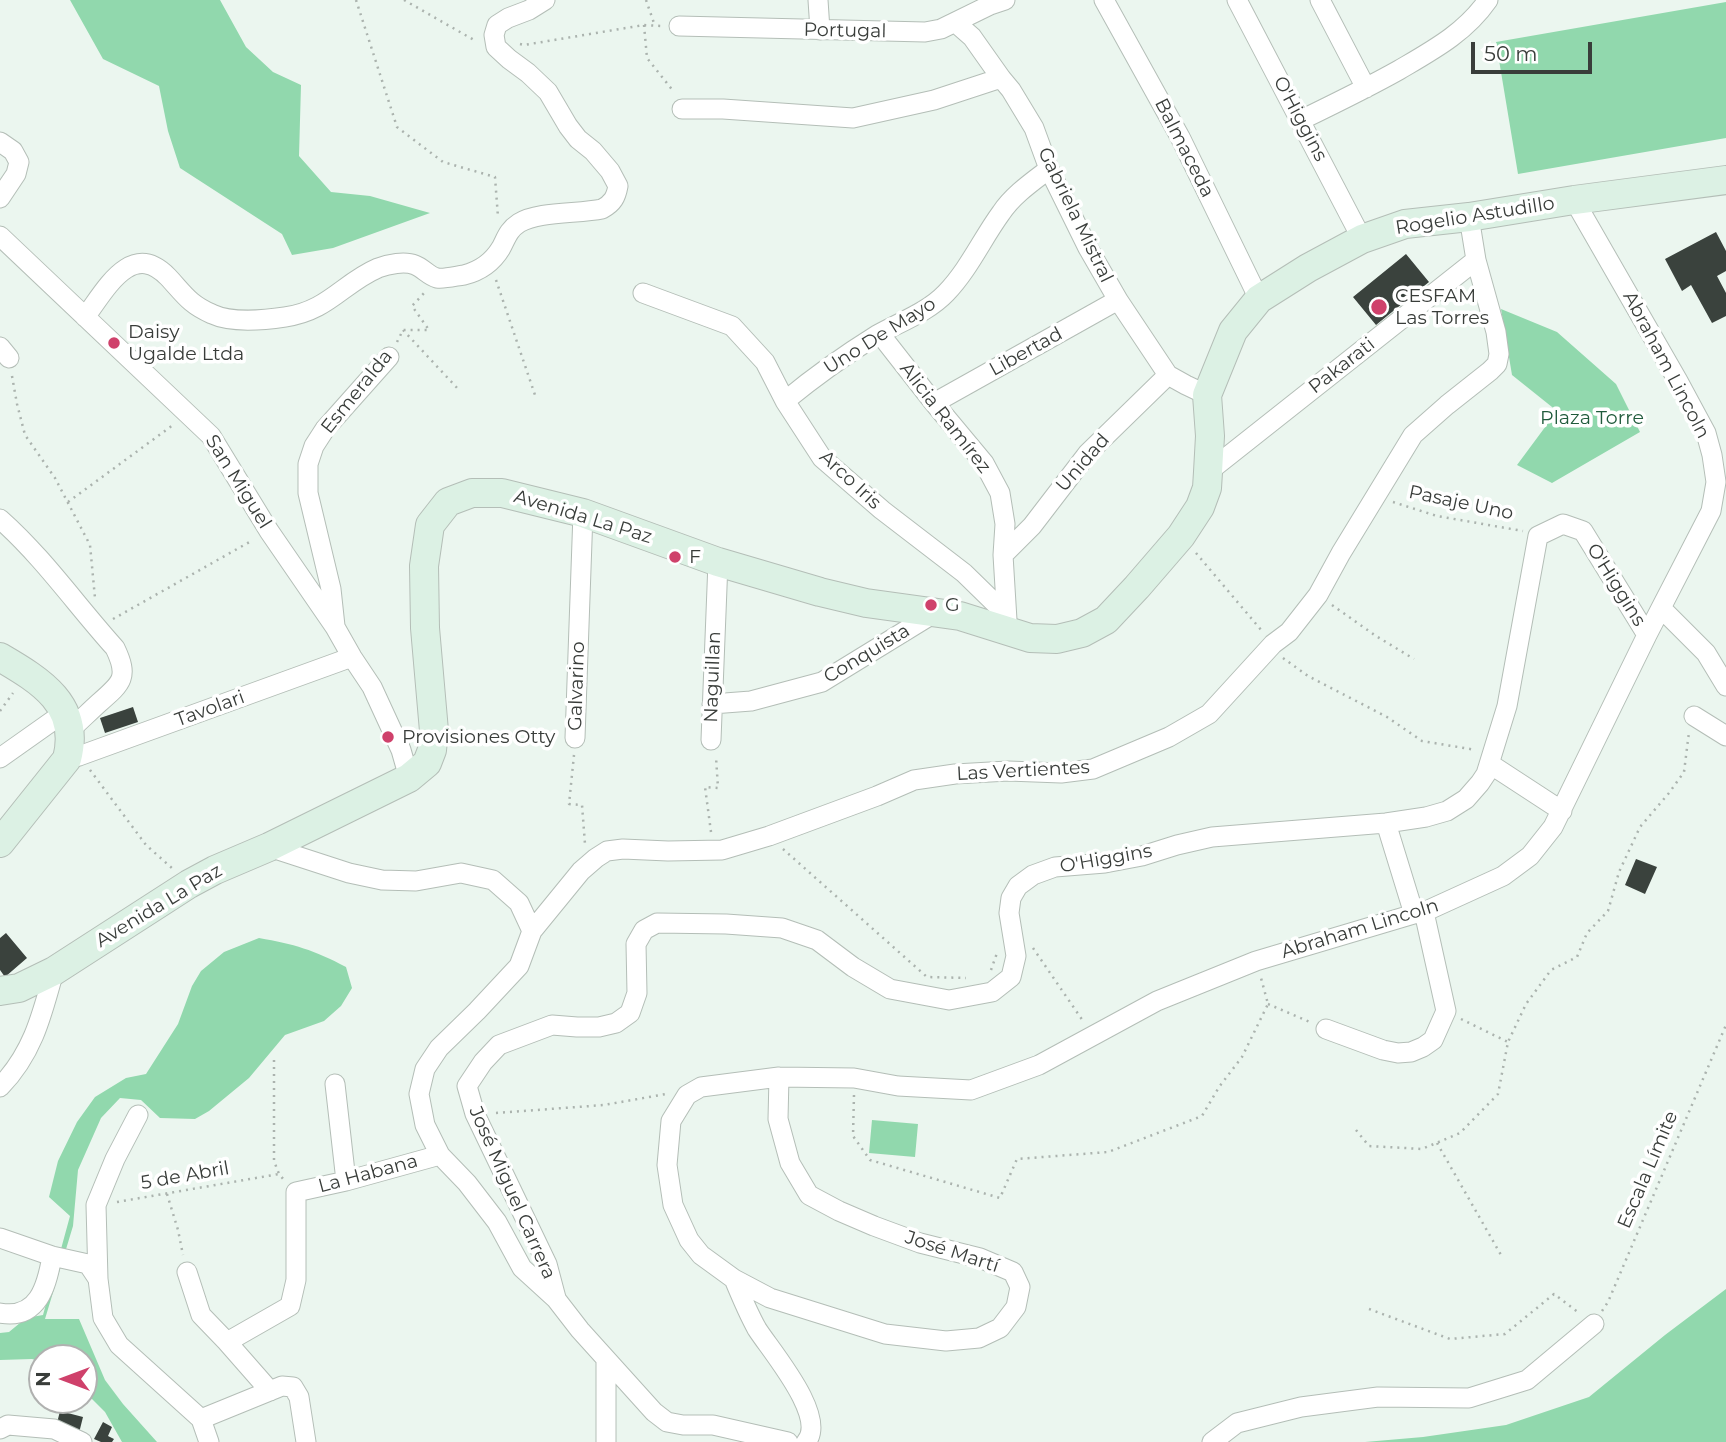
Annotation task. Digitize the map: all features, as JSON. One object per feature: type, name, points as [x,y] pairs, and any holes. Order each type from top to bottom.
[{"type":"street","points":[[85,317],[115,276],[125,268],[138,264],[150,265],[166,275],[188,301],[214,316],[242,320],[305,313],[326,303],[380,267],[413,264],[438,278],[474,273],[496,256],[508,233],[519,223],[531,218],[602,209],[610,205],[616,197],[618,186],[610,171],[568,127],[548,92],[496,47],[494,35],[497,25],[545,0]]},
{"type":"street","points":[[818,0],[820,30]]},
{"type":"street","name":"Portugal","points":[[679,26],[925,32],[941,29],[1005,0]]},
{"type":"street","name":"Balmaceda","points":[[1104,0],[1180,137],[1259,299]]},
{"type":"street","name":"O'Higgins","points":[[1237,0],[1362,239]]},
{"type":"street","points":[[1320,0],[1366,88]]},
{"type":"street","points":[[1301,120],[1366,88],[1444,44],[1478,14],[1488,0]]},
{"type":"street","name":"Gabriela Mistral","points":[[956,23],[972,37],[1011,90],[1034,128],[1049,169],[1088,248],[1118,300],[1168,375],[1207,395]]},
{"type":"street","points":[[682,109],[723,109],[853,118],[933,100],[1001,78]]},
{"type":"street","points":[[0,142],[13,151],[19,162],[16,174],[0,198]]},
{"type":"street","name":"Uno De Mayo","points":[[785,401],[822,370],[944,295],[962,273],[1002,211],[1049,169]]},
{"type":"street","name":"Rogelio Astudillo","points":[[1208,472],[1210,436],[1207,395],[1233,331],[1259,299],[1308,268],[1362,239],[1405,224],[1726,180]]},
{"type":"street","name":"Abraham Lincoln","points":[[701,1087],[779,1077],[855,1078],[898,1086],[971,1090],[1039,1065],[1157,1001],[1256,961],[1419,913],[1490,883],[1530,856],[1562,810],[1711,511],[1716,482],[1706,433],[1574,200]]},
{"type":"street","name":"Las Vertientes","points":[[440,1154],[425,1125],[419,1094],[425,1069],[439,1048],[519,966],[532,931],[581,872],[607,851],[722,850],[769,836],[914,780],[955,774],[1008,771],[1061,773],[1093,769],[1169,737],[1209,714],[1273,644],[1289,632],[1318,595],[1341,552],[1413,435],[1497,364],[1499,354],[1496,332],[1476,260],[1469,217]]},
{"type":"street","name":"San Miguel","points":[[0,236],[211,436],[268,531],[335,627],[372,687],[401,750],[409,778]]},
{"type":"street","name":"Pakarati","points":[[1208,472],[1476,260]]},
{"type":"street","name":"Arco Iris","points":[[643,293],[732,326],[765,362],[785,401],[822,458],[882,510],[964,573],[1007,622]]},
{"type":"street","name":"Libertad","points":[[933,403],[1118,300]]},
{"type":"street","name":"Alicia Ramírez","points":[[880,334],[984,463],[1000,493],[1005,524],[1003,555],[1007,622]]},
{"type":"street","name":"Esmeralda","points":[[335,627],[331,589],[308,493],[309,464],[314,446],[325,429],[389,357]]},
{"type":"street","name":"Unidad","points":[[1003,555],[1032,526],[1088,453],[1168,375]]},
{"type":"street","points":[[1706,433],[1726,455]]},
{"type":"street","name":"Avenida La Paz","points":[[0,990],[19,988],[54,971],[189,884],[409,778],[427,764],[434,731],[425,628],[424,566],[430,524],[448,502],[472,493],[502,493],[583,513],[718,562],[843,597],[866,603],[1007,622],[1030,638],[1057,639],[1082,633],[1106,620],[1114,612],[1181,536],[1200,507],[1207,488],[1208,472]]},
{"type":"street","name":"Galvarino","points":[[575,738],[583,513]]},
{"type":"street","points":[[0,519],[97,623],[115,649],[123,668],[119,685],[68,720],[0,758]]},
{"type":"street","name":"O'Higgins","points":[[467,1086],[483,1062],[499,1045],[552,1025],[599,1027],[616,1023],[630,1013],[636,993],[636,944],[644,930],[657,923],[782,928],[817,940],[853,967],[890,989],[949,1000],[992,992],[1011,976],[1016,956],[1009,913],[1012,898],[1018,886],[1033,875],[1055,867],[1105,863],[1142,856],[1212,837],[1386,823],[1437,815],[1457,806],[1474,792],[1492,758],[1507,706],[1538,536],[1563,524],[1583,531],[1647,635]]},
{"type":"street","name":"Naguillan","points":[[711,740],[718,562]]},
{"type":"street","points":[[1662,609],[1706,653],[1726,686]]},
{"type":"street","name":"Conquista","points":[[712,704],[751,701],[822,682],[936,612]]},
{"type":"street","points":[[0,657],[50,690],[68,720],[73,757],[0,843]]},
{"type":"street","name":"Tavolari","points":[[73,757],[352,657]]},
{"type":"street","points":[[1694,716],[1726,736]]},
{"type":"street","points":[[1492,758],[1562,810]]},
{"type":"street","points":[[1326,1029],[1383,1050],[1411,1052],[1433,1040],[1446,1011],[1419,913],[1386,823]]},
{"type":"street","points":[[269,847],[349,873],[382,880],[416,881],[461,873],[493,880],[519,903],[532,931]]},
{"type":"street","points":[[0,1087],[26,1054],[38,1029],[54,971]]},
{"type":"street","name":"José Martí","points":[[734,1279],[770,1298],[885,1334],[946,1341],[979,1338],[1000,1328],[1016,1307],[1020,1287],[1013,1272],[980,1258],[920,1243],[874,1226],[839,1212],[809,1195],[790,1163],[778,1119],[779,1077]]},
{"type":"street","points":[[335,1084],[346,1181]]},
{"type":"street","name":"José Miguel Carrera","points":[[467,1086],[475,1114],[547,1264],[556,1299]]},
{"type":"street","points":[[701,1087],[687,1095],[671,1121],[667,1165],[673,1205],[689,1240],[701,1255],[734,1279],[757,1328],[802,1396],[811,1432],[801,1441]]},
{"type":"street","points":[[138,1115],[115,1158],[96,1205],[98,1279],[103,1318],[119,1345],[201,1419],[209,1442]]},
{"type":"street","name":"José Miguel Carrera","points":[[440,1154],[497,1222],[522,1268],[556,1299],[580,1330],[654,1412],[667,1422],[683,1426],[713,1426],[801,1441]]},
{"type":"street","name":"La Habana","points":[[296,1192],[346,1181],[440,1154]]},
{"type":"street","points":[[227,1342],[290,1306],[296,1280],[296,1192]]},
{"type":"street","points":[[0,1238],[52,1256],[88,1264],[98,1279]]},
{"type":"street","points":[[0,1313],[12,1315],[26,1311],[38,1300],[47,1282],[52,1256]]},
{"type":"street","points":[[187,1272],[201,1315],[270,1391]]},
{"type":"street","points":[[1212,1442],[1237,1423],[1301,1407],[1378,1396],[1469,1398],[1527,1380],[1594,1324]]},
{"type":"street","points":[[606,1442],[607,1359]]},
{"type":"street","points":[[201,1419],[282,1386],[293,1387],[299,1398],[306,1442]]},
{"type":"street","points":[[0,1429],[8,1425],[54,1429],[82,1442]]},
{"type":"path","points":[[356,0],[397,127],[443,162],[495,177],[496,256],[536,398]]},
{"type":"path","points":[[404,0],[474,40],[494,35],[524,45],[644,25],[679,26]]},
{"type":"path","points":[[646,0],[655,26]]},
{"type":"path","points":[[644,25],[648,58],[673,88],[682,109]]},
{"type":"path","name":"Esmeralda","points":[[389,357],[403,330],[429,330],[412,306],[438,278]]},
{"type":"path","points":[[403,330],[458,390]]},
{"type":"path","points":[[4,353],[25,435],[55,478],[90,545],[97,623],[114,619],[268,531]]},
{"type":"path","points":[[68,502],[189,413]]},
{"type":"path","name":"Pasaje Uno","points":[[1377,496],[1437,516],[1521,530],[1538,536]]},
{"type":"path","points":[[1181,536],[1285,660],[1422,741],[1492,758]]},
{"type":"path","points":[[1318,595],[1414,659]]},
{"type":"path","points":[[1356,1130],[1369,1146],[1422,1149],[1460,1133],[1498,1094],[1508,1042],[1526,1004],[1551,970],[1577,957],[1587,933],[1608,911],[1619,872],[1640,827],[1685,772],[1689,732],[1694,716]]},
{"type":"path","name":"Galvarino","points":[[575,738],[569,804],[582,805],[585,847]]},
{"type":"path","name":"Naguillan","points":[[711,740],[716,743],[718,788],[705,788],[712,837],[722,836],[722,850]]},
{"type":"path","points":[[73,757],[146,845],[189,884]]},
{"type":"path","points":[[769,836],[927,976],[976,978]]},
{"type":"path","points":[[1031,946],[1093,1035]]},
{"type":"path","points":[[855,1078],[853,1136],[870,1160],[1000,1198],[1017,1159],[1108,1152],[1202,1116],[1219,1087],[1242,1057],[1268,1004],[1256,961]]},
{"type":"path","points":[[1268,1004],[1326,1029]]},
{"type":"path","points":[[1446,1011],[1508,1042]]},
{"type":"path","name":"Escala Límite","points":[[1594,1324],[1608,1303],[1726,1025]]},
{"type":"path","points":[[274,1060],[274,1161],[279,1174],[296,1192]]},
{"type":"path","points":[[475,1114],[604,1105],[701,1087]]},
{"type":"path","points":[[1437,1143],[1501,1255]]},
{"type":"path","name":"5 de Abril","points":[[96,1205],[279,1174]]},
{"type":"path","points":[[167,1194],[187,1272]]},
{"type":"path","points":[[1369,1309],[1450,1339],[1505,1335],[1553,1294],[1594,1324]]},
{"type":"green space","points":[[70,0],[220,0],[246,47],[273,72],[301,85],[299,156],[331,192],[370,196],[430,213],[333,248],[292,255],[282,234],[180,168],[168,131],[159,86],[103,59]]},
{"type":"green space","points":[[1726,2],[1726,138],[1518,174],[1496,42]]},
{"type":"green space","name":"Plaza Torre","points":[[1501,309],[1557,332],[1616,384],[1640,432],[1552,483],[1517,465],[1557,411],[1512,375]]},
{"type":"green space","points":[[259,938],[304,948],[346,967],[352,988],[341,1006],[324,1021],[285,1035],[249,1078],[195,1119],[160,1118],[141,1100],[120,1098],[101,1118],[78,1170],[73,1226],[45,1319],[79,1319],[90,1344],[28,1344],[28,1359],[0,1360],[0,1333],[9,1332],[26,1318],[43,1315],[70,1216],[49,1197],[58,1161],[77,1122],[95,1097],[126,1078],[146,1074],[178,1024],[192,986],[201,971],[224,952]]},
{"type":"green space","points":[[872,1120],[918,1124],[915,1157],[869,1153]]},
{"type":"green space","points":[[1726,1289],[1726,1442],[1365,1442],[1506,1425],[1589,1397]]},
{"type":"green space","points":[[98,1364],[105,1380],[123,1404],[157,1442],[122,1442],[98,1405]]},
{"type":"building","points":[[1716,232],[1726,251],[1726,271],[1717,276],[1726,293],[1726,316],[1712,323],[1691,285],[1682,291],[1665,259]]},
{"type":"building","points":[[1406,254],[1429,282],[1376,325],[1353,297]]},
{"type":"building","points":[[133,707],[138,722],[105,733],[100,718]]},
{"type":"building","points":[[1636,859],[1657,867],[1645,894],[1625,885]]},
{"type":"building","points":[[6,933],[27,958],[5,977],[0,970],[0,938]]},
{"type":"building","points":[[59,1414],[83,1417],[79,1433],[56,1427]]},
{"type":"building","points":[[103,1422],[112,1427],[108,1436],[114,1439],[112,1442],[94,1439]]},
{"type":"place","name":"CESFAM Las Torres","points":[[1379,307]]},
{"type":"place","name":"Daisy Ugalde Ltda","points":[[114,343]]},
{"type":"place","name":"F","points":[[675,557]]},
{"type":"place","name":"G","points":[[931,605]]},
{"type":"place","name":"Provisiones Otty","points":[[388,737]]}]
